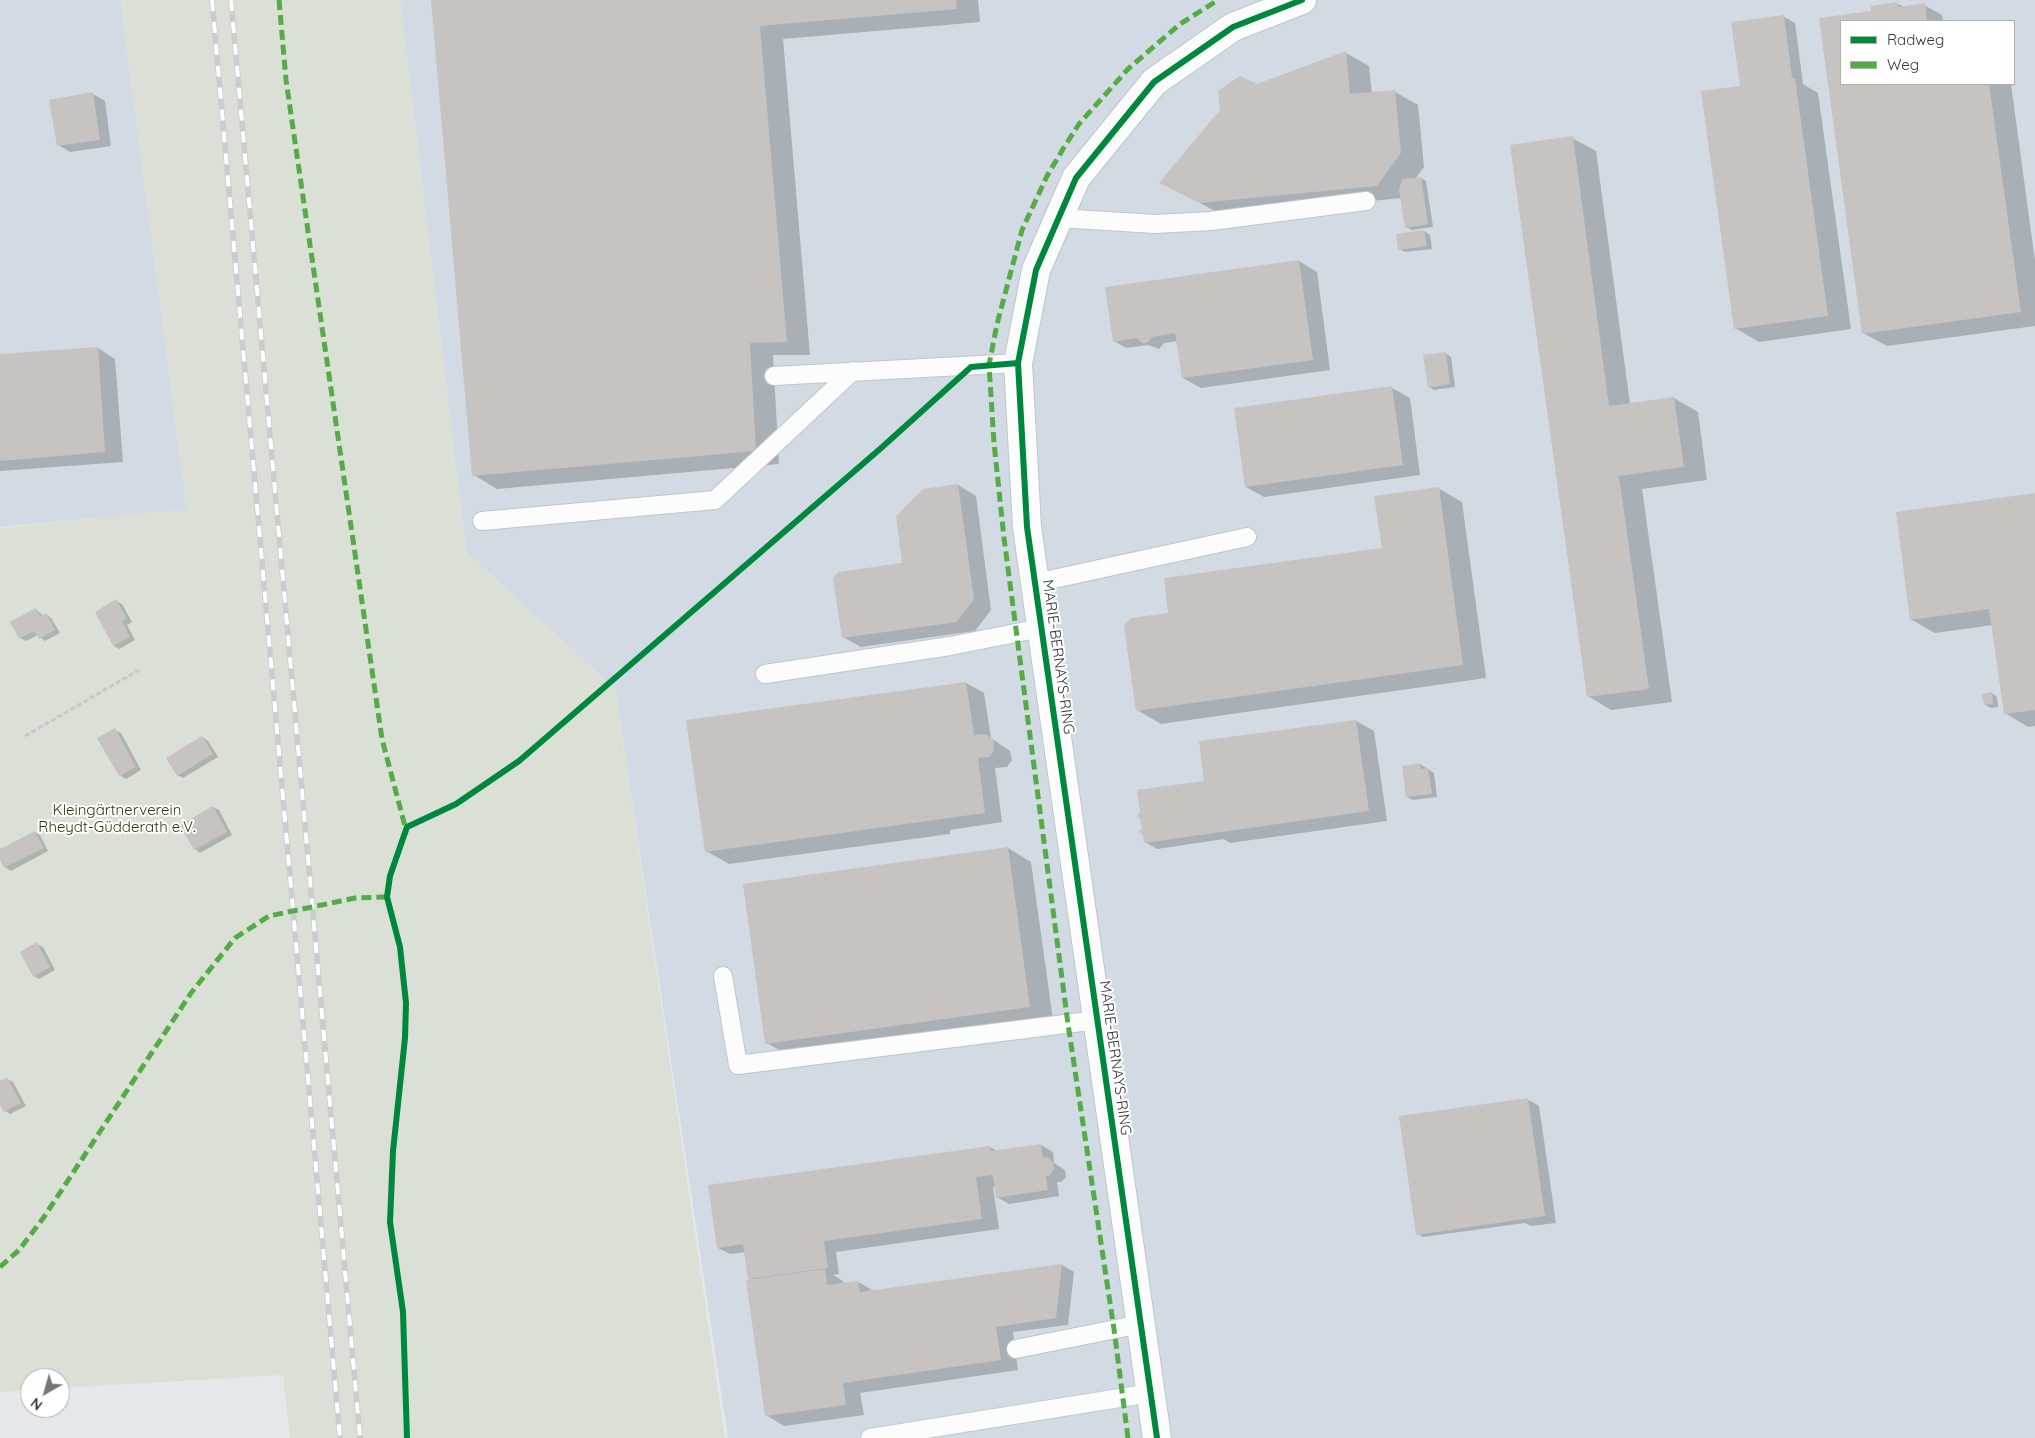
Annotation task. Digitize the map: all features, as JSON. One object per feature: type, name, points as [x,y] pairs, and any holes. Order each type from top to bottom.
[{"type":"street","name":"MARIE-BERNAYS-RING","points":[[1158,1438],[1027,527],[1018,363],[1036,270],[1076,178],[1154,82],[1234,27],[1302,0]]},
{"type":"lane","points":[[1058,218],[1155,224],[1212,221],[1366,201]]},
{"type":"lane","points":[[774,376],[1018,363]]},
{"type":"lane","points":[[482,521],[715,500],[853,371]]},
{"type":"lane","points":[[1035,583],[1247,537]]},
{"type":"lane","points":[[765,674],[950,646],[1041,628]]},
{"type":"lane","points":[[723,976],[738,1065],[1097,1020]]},
{"type":"lane","points":[[1016,1349],[1141,1324]]},
{"type":"lane","points":[[870,1438],[1151,1393]]},
{"type":"path","points":[[25,736],[139,670]]},
{"type":"shaded area","points":[[0,0],[121,0],[187,510],[0,527]]},
{"type":"shaded area","points":[[400,0],[2035,0],[2035,1438],[728,1438],[615,689],[466,552]]},
{"type":"green space","name":"Kleingärtnerverein Rheydt-Güdderath e.V.","points":[[120,0],[400,0],[466,552],[615,689],[725,1438],[290,1438],[283,1375],[70,1387],[70,1368],[20,1368],[20,1391],[0,1392],[0,528],[187,509]]},
{"type":"building","points":[[431,0],[956,0],[957,9],[760,26],[787,342],[750,343],[756,451],[472,476]]},
{"type":"building","points":[[1897,2],[1899,7],[1925,3],[1927,20],[1840,20],[1840,85],[1989,85],[2021,312],[1862,334],[1819,18],[1871,11],[1871,6]]},
{"type":"building","points":[[1784,15],[1792,78],[1795,78],[1828,316],[1734,329],[1701,91],[1740,86],[1731,22]]},
{"type":"building","points":[[1346,51],[1350,94],[1395,90],[1401,153],[1377,186],[1199,203],[1159,183],[1220,110],[1218,91],[1240,76],[1257,84]]},
{"type":"building","points":[[93,92],[100,140],[57,146],[49,100]]},
{"type":"building","points":[[1573,136],[1609,406],[1674,397],[1684,467],[1619,476],[1649,689],[1587,697],[1510,145]]},
{"type":"building","points":[[1421,177],[1428,224],[1405,228],[1399,190],[1402,179]]},
{"type":"building","points":[[1424,230],[1427,246],[1398,250],[1396,234]]},
{"type":"building","points":[[1299,260],[1313,360],[1182,378],[1175,333],[1152,337],[1147,343],[1142,343],[1137,338],[1113,342],[1105,287]]},
{"type":"building","points":[[98,347],[105,452],[0,461],[0,354]]},
{"type":"building","points":[[1446,352],[1450,384],[1428,388],[1423,355]]},
{"type":"building","points":[[1392,386],[1403,465],[1245,487],[1234,408]]},
{"type":"building","points":[[958,484],[974,599],[957,622],[842,638],[833,578],[839,572],[902,563],[896,516],[923,489]]},
{"type":"building","points":[[1439,487],[1463,665],[1136,711],[1124,626],[1131,618],[1168,613],[1164,578],[1382,548],[1374,496]]},
{"type":"building","points":[[2035,493],[2035,710],[2004,714],[1989,609],[1910,620],[1896,512]]},
{"type":"building","points":[[116,599],[127,619],[122,621],[130,637],[113,646],[95,612]]},
{"type":"building","points":[[36,608],[40,616],[46,613],[55,630],[39,639],[34,631],[19,639],[10,622]]},
{"type":"building","points":[[966,682],[974,735],[985,734],[993,739],[994,750],[989,757],[978,758],[985,813],[705,852],[686,720]]},
{"type":"building","points":[[1992,692],[1993,704],[1984,705],[1982,694]]},
{"type":"building","points":[[1356,720],[1369,811],[1144,843],[1143,835],[1139,832],[1142,828],[1140,819],[1137,816],[1140,812],[1137,790],[1204,781],[1199,741]]},
{"type":"building","points":[[115,728],[136,767],[119,776],[97,738]]},
{"type":"building","points":[[202,736],[213,754],[177,776],[166,758]]},
{"type":"building","points":[[1420,763],[1421,769],[1428,768],[1432,794],[1406,797],[1402,766]]},
{"type":"building","points":[[213,806],[227,832],[194,850],[180,825]]},
{"type":"building","points":[[35,831],[44,848],[4,868],[0,860],[0,849]]},
{"type":"building","points":[[1008,847],[1030,1007],[765,1044],[743,884]]},
{"type":"building","points":[[37,942],[50,967],[33,977],[20,952]]},
{"type":"building","points":[[7,1077],[21,1103],[4,1112],[0,1105],[0,1081]]},
{"type":"building","points":[[1528,1098],[1545,1216],[1416,1235],[1399,1116]]},
{"type":"building","points":[[1041,1144],[1043,1158],[1047,1157],[1053,1162],[1054,1169],[1049,1176],[1046,1176],[1048,1190],[996,1198],[993,1175],[976,1177],[982,1219],[824,1241],[828,1268],[748,1279],[743,1244],[717,1248],[708,1185],[990,1146],[991,1151]]},
{"type":"building","points":[[1062,1264],[1056,1318],[996,1327],[1001,1360],[843,1383],[846,1405],[765,1416],[746,1280],[825,1269],[827,1285],[858,1281],[860,1292]]},
{"type":"railway","points":[[212,0],[340,1438]]},
{"type":"railway","points":[[231,0],[360,1438]]},
{"type":"marked path","points":[[279,0],[286,80],[382,739],[406,830]]},
{"type":"marked path","points":[[1128,1438],[1114,1329],[1068,1024],[1004,538],[994,443],[989,365],[997,324],[1022,230],[1047,176],[1063,149],[1079,124],[1128,69],[1180,24],[1218,0]]},
{"type":"marked path","points":[[0,1267],[19,1250],[44,1217],[191,993],[235,938],[269,916],[355,898],[387,897]]},
{"type":"cycle path","points":[[1157,1438],[1027,527],[1018,363],[1036,270],[1076,178],[1154,82],[1233,27],[1302,0]]},
{"type":"cycle path","points":[[407,1438],[403,1312],[390,1222],[393,1151],[405,1038],[406,1003],[400,947],[387,897],[390,876],[407,827],[456,804],[519,761],[880,449],[971,367],[1018,363]]}]
